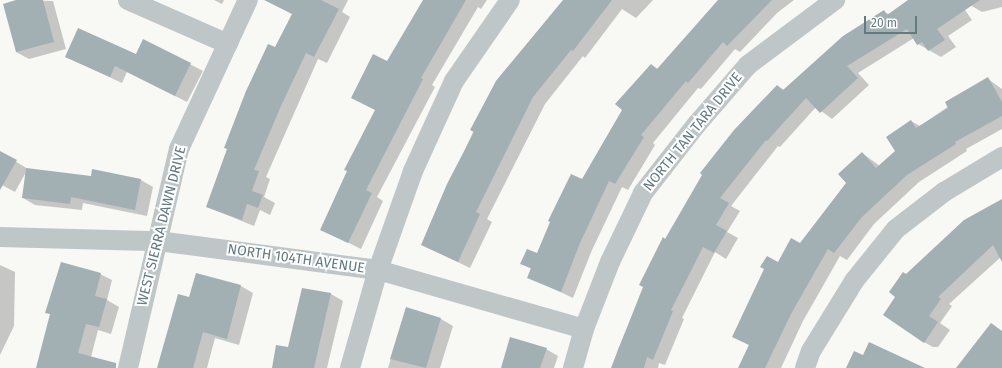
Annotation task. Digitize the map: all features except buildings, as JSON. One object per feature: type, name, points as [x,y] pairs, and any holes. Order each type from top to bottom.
[{"type":"street","points":[[128,0],[228,44]]},
{"type":"street","name":"WEST SIERRA DAWN DRIVE","points":[[128,368],[179,149],[248,0]]},
{"type":"street","points":[[350,368],[378,270],[412,171],[454,81],[510,0]]},
{"type":"street","name":"NORTH TAN TARA DRIVE","points":[[573,368],[584,329],[610,262],[643,193],[697,124],[748,65],[835,0]]},
{"type":"street","points":[[805,368],[811,351],[854,281],[896,229],[944,192],[1002,156]]},
{"type":"street","name":"NORTH 104TH AVENUE","points":[[0,237],[158,240],[378,270],[584,329]]}]
